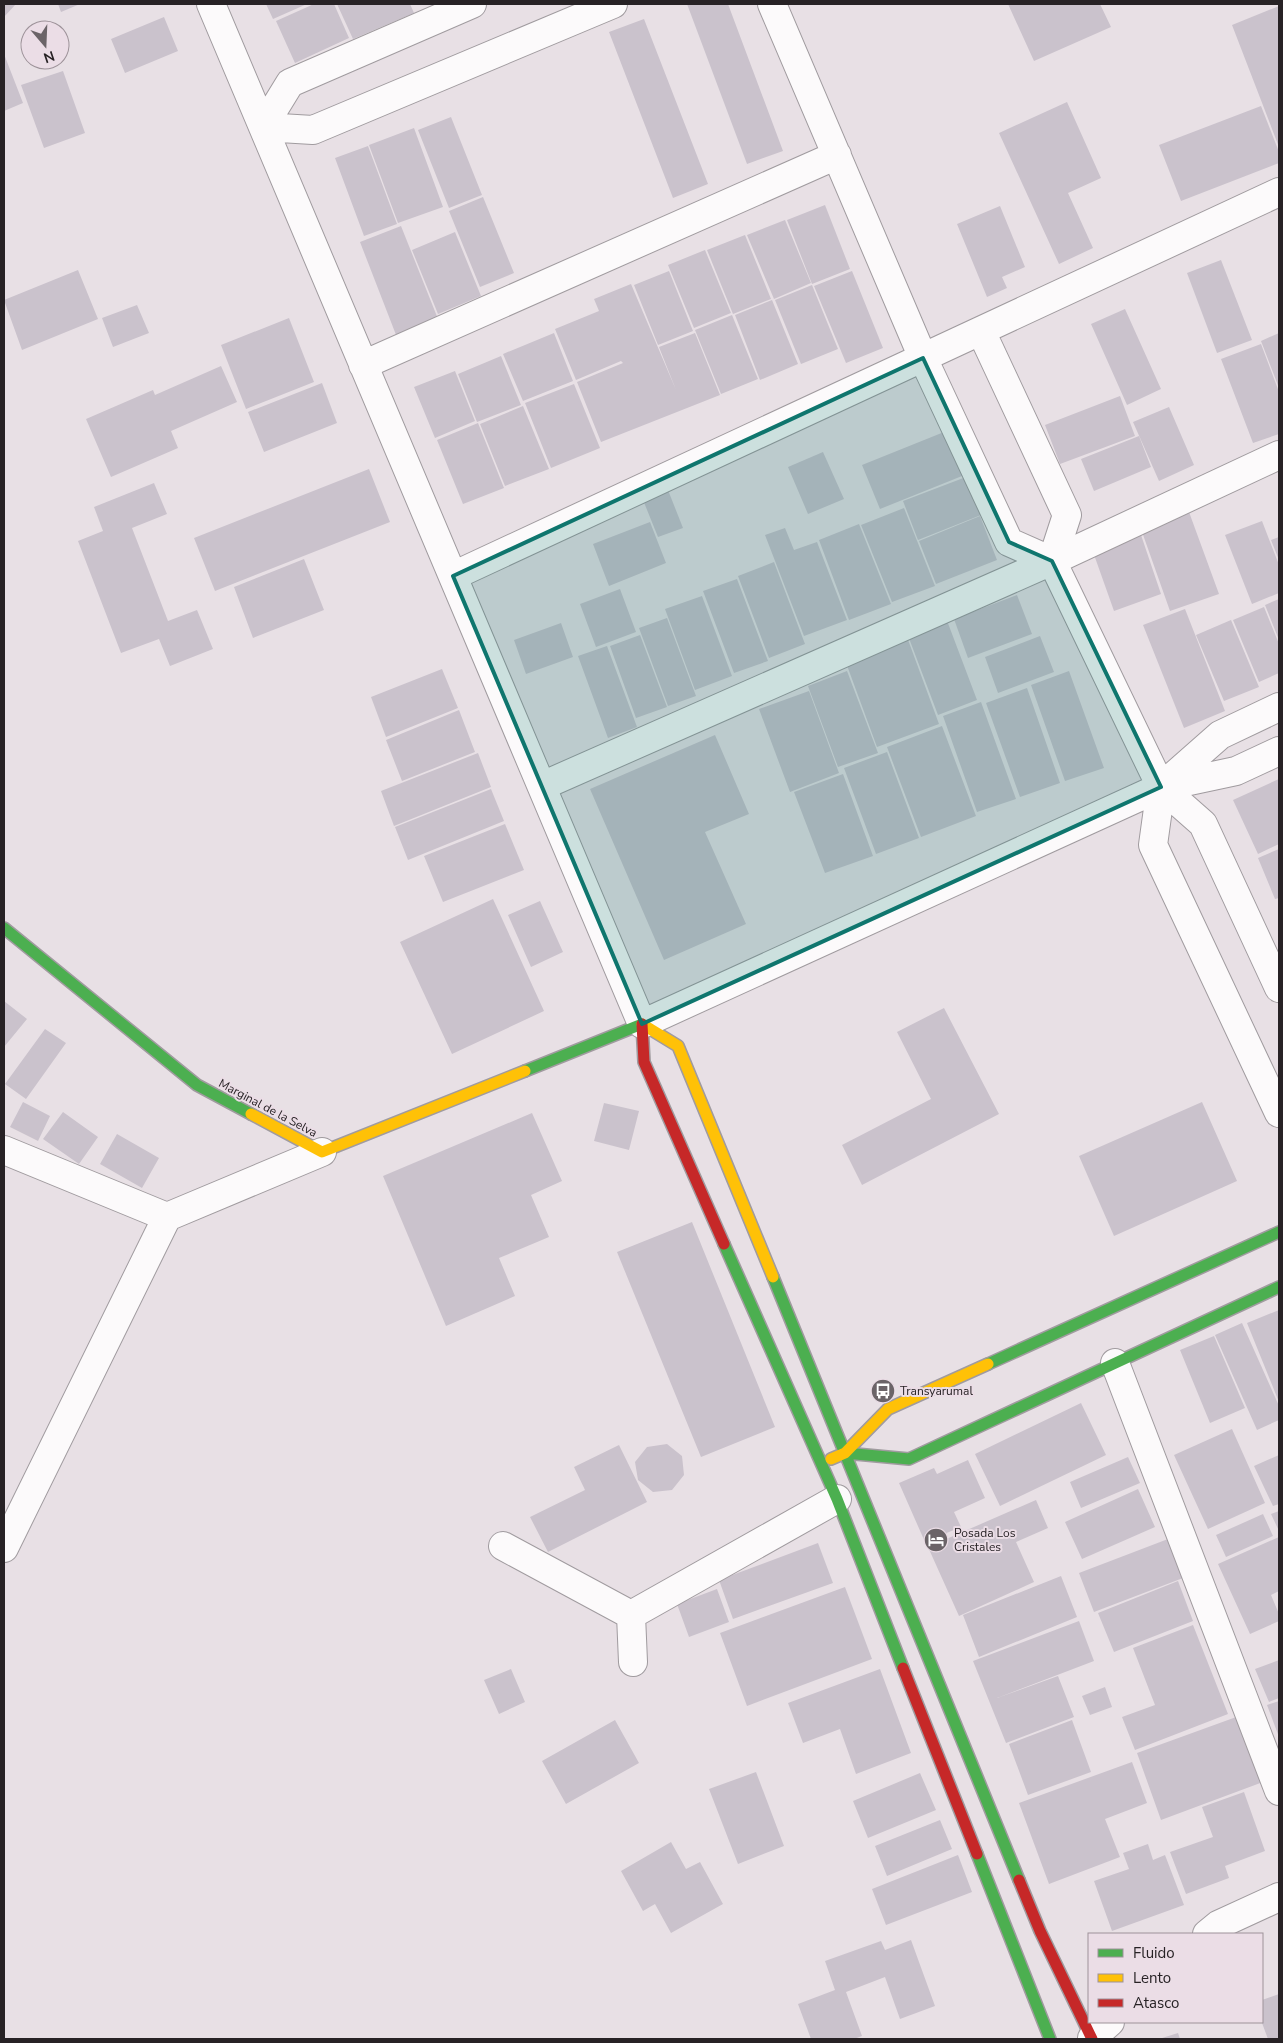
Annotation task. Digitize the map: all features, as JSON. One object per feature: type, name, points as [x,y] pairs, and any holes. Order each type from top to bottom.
[{"type":"street","points":[[211,4],[642,1024],[644,1062],[837,1499],[1050,2039]]},
{"type":"street","points":[[263,127],[290,82],[472,4]]},
{"type":"street","points":[[263,127],[313,130],[613,4]]},
{"type":"street","points":[[772,4],[924,358],[1009,542],[1052,561],[1161,787],[1203,824],[1279,988]]},
{"type":"street","points":[[364,365],[837,155]]},
{"type":"street","points":[[453,576],[1279,192]]},
{"type":"street","points":[[981,331],[1066,515],[1052,561]]},
{"type":"street","points":[[542,786],[1052,561],[1279,455]]},
{"type":"street","points":[[1279,707],[1220,735],[1161,787],[1153,845],[1279,1113]]},
{"type":"street","points":[[642,1024],[1161,787],[1236,771],[1279,750]]},
{"type":"street","name":"Marginal de la Selva","points":[[4,928],[197,1085],[322,1152],[642,1024]]},
{"type":"street","points":[[642,1024],[678,1046],[1040,1931],[1088,2015]]},
{"type":"street","points":[[4,1150],[167,1217]]},
{"type":"street","points":[[4,1548],[167,1217],[322,1152]]},
{"type":"street","points":[[821,1464],[845,1453],[888,1409],[1279,1232]]},
{"type":"street","points":[[845,1453],[909,1459],[1279,1286]]},
{"type":"street","points":[[1115,1363],[1279,1791]]},
{"type":"street","points":[[631,1615],[837,1499]]},
{"type":"street","points":[[503,1546],[631,1615]]},
{"type":"street","points":[[631,1615],[633,1662]]},
{"type":"street","points":[[1208,1933],[1218,1925],[1279,1896]]},
{"type":"highlighted area","points":[[923,358],[1009,542],[1052,561],[1161,787],[642,1024],[453,576]]},
{"type":"building","points":[[4,4],[16,4],[4,17]]},
{"type":"building","points":[[58,4],[80,4],[61,12]]},
{"type":"building","points":[[266,4],[307,4],[273,19]]},
{"type":"building","points":[[314,4],[334,4],[349,38],[295,63],[276,21]]},
{"type":"building","points":[[337,4],[410,4],[414,13],[353,39]]},
{"type":"building","points":[[687,4],[728,4],[783,151],[747,164]]},
{"type":"building","points":[[1008,4],[1100,4],[1111,27],[1034,61]]},
{"type":"building","points":[[1279,6],[1279,147],[1232,25]]},
{"type":"building","points":[[164,17],[178,51],[125,73],[111,39]]},
{"type":"building","points":[[644,19],[708,184],[673,198],[609,32]]},
{"type":"building","points":[[4,54],[23,103],[4,111]]},
{"type":"building","points":[[63,71],[85,133],[44,148],[21,85]]},
{"type":"building","points":[[1067,102],[1101,178],[1068,193],[1093,248],[1059,264],[999,133]]},
{"type":"building","points":[[1261,106],[1279,152],[1279,163],[1181,201],[1159,145]]},
{"type":"building","points":[[451,117],[482,195],[449,208],[418,130]]},
{"type":"building","points":[[414,128],[443,207],[398,223],[369,145]]},
{"type":"building","points":[[368,146],[397,224],[364,236],[335,158]]},
{"type":"building","points":[[483,197],[514,273],[480,287],[449,211]]},
{"type":"building","points":[[825,205],[850,269],[812,284],[787,220]]},
{"type":"building","points":[[1000,206],[1025,267],[1002,277],[1007,288],[987,297],[957,224]]},
{"type":"building","points":[[785,220],[811,283],[774,299],[747,235]]},
{"type":"building","points":[[401,226],[440,324],[398,340],[360,242]]},
{"type":"building","points":[[455,232],[481,296],[438,314],[412,250]]},
{"type":"building","points":[[745,235],[771,299],[733,314],[707,250]]},
{"type":"building","points":[[705,250],[731,313],[694,328],[668,265]]},
{"type":"building","points":[[1221,260],[1252,340],[1217,353],[1187,273]]},
{"type":"building","points":[[78,270],[98,319],[22,350],[4,300]]},
{"type":"building","points":[[669,271],[693,331],[658,345],[634,285]]},
{"type":"building","points":[[852,271],[883,348],[846,363],[814,286]]},
{"type":"building","points":[[631,284],[676,390],[659,347],[695,333],[720,395],[601,442],[577,382],[623,363],[621,361],[576,380],[555,329],[599,311],[594,299]]},
{"type":"building","points":[[812,285],[838,349],[801,364],[775,300]]},
{"type":"building","points":[[772,300],[798,364],[760,380],[735,315]]},
{"type":"building","points":[[137,305],[149,333],[113,347],[102,318]]},
{"type":"building","points":[[1125,309],[1161,389],[1127,405],[1091,324]]},
{"type":"building","points":[[732,315],[758,379],[721,394],[695,330]]},
{"type":"building","points":[[289,318],[314,382],[246,409],[221,345]]},
{"type":"building","points":[[554,333],[573,381],[523,401],[503,354]]},
{"type":"building","points":[[1279,333],[1279,388],[1261,341]]},
{"type":"building","points":[[1261,344],[1279,392],[1279,434],[1253,443],[1221,359]]},
{"type":"building","points":[[501,356],[521,405],[477,422],[458,374]]},
{"type":"building","points":[[221,366],[237,402],[171,431],[178,448],[111,477],[86,419],[153,390],[155,395]]},
{"type":"building","points":[[455,371],[475,421],[435,438],[414,387]]},
{"type":"building","points":[[322,383],[337,423],[264,452],[248,412]]},
{"type":"building","points":[[574,384],[600,448],[551,468],[525,403]]},
{"type":"building","points":[[1120,396],[1135,436],[1060,464],[1045,425]]},
{"type":"building","points":[[523,406],[549,469],[505,486],[480,424]]},
{"type":"building","points":[[1169,407],[1194,465],[1159,481],[1133,422]]},
{"type":"building","points":[[478,423],[504,488],[463,504],[437,440]]},
{"type":"building","points":[[949,430],[967,474],[880,509],[862,465]]},
{"type":"building","points":[[1139,436],[1151,467],[1094,491],[1081,459]]},
{"type":"building","points":[[823,452],[844,499],[808,514],[788,467]]},
{"type":"building","points":[[369,469],[390,522],[215,591],[194,538]]},
{"type":"building","points":[[966,477],[981,515],[918,540],[903,501]]},
{"type":"building","points":[[154,483],[167,514],[132,528],[168,621],[197,610],[213,649],[170,666],[159,639],[121,653],[78,541],[103,531],[94,507]]},
{"type":"building","points":[[666,485],[683,528],[658,537],[641,495]]},
{"type":"building","points":[[904,508],[935,586],[892,602],[861,525]]},
{"type":"building","points":[[1189,512],[1219,594],[1170,611],[1141,529]]},
{"type":"building","points":[[980,516],[997,560],[936,584],[919,541]]},
{"type":"building","points":[[1262,521],[1279,565],[1279,593],[1252,604],[1225,535]]},
{"type":"building","points":[[650,522],[666,563],[609,586],[593,544]]},
{"type":"building","points":[[859,524],[891,604],[849,620],[819,540]]},
{"type":"building","points":[[785,528],[794,550],[817,542],[847,620],[804,636],[765,535]]},
{"type":"building","points":[[1140,532],[1161,594],[1114,611],[1092,549]]},
{"type":"building","points":[[1279,537],[1279,560],[1271,540]]},
{"type":"building","points":[[304,559],[324,610],[253,638],[234,587]]},
{"type":"building","points":[[774,562],[805,644],[769,658],[738,576]]},
{"type":"building","points":[[737,579],[768,661],[734,673],[703,591]]},
{"type":"building","points":[[620,589],[636,632],[596,647],[580,604]]},
{"type":"building","points":[[1017,595],[1032,634],[968,658],[954,619]]},
{"type":"building","points":[[702,596],[732,676],[695,690],[665,609]]},
{"type":"building","points":[[1279,599],[1279,640],[1265,605]]},
{"type":"building","points":[[1264,607],[1279,644],[1279,673],[1259,682],[1233,620]]},
{"type":"building","points":[[1185,609],[1225,711],[1184,728],[1143,625]]},
{"type":"building","points":[[667,618],[696,696],[668,706],[639,628]]},
{"type":"building","points":[[946,618],[977,700],[938,715],[907,633]]},
{"type":"building","points":[[1231,620],[1259,687],[1224,701],[1196,635]]},
{"type":"building","points":[[561,623],[573,657],[526,674],[514,640]]},
{"type":"building","points":[[640,635],[667,707],[636,718],[610,646]]},
{"type":"building","points":[[1040,636],[1054,672],[998,693],[985,657]]},
{"type":"building","points":[[907,637],[939,724],[877,747],[845,660]]},
{"type":"building","points":[[607,646],[637,727],[608,738],[578,656]]},
{"type":"building","points":[[442,669],[458,708],[386,737],[371,697]]},
{"type":"building","points":[[847,671],[878,753],[838,767],[808,686]]},
{"type":"building","points":[[1069,671],[1104,768],[1065,781],[1031,685]]},
{"type":"building","points":[[1027,688],[1060,783],[1020,797],[986,703]]},
{"type":"building","points":[[809,691],[839,773],[790,792],[759,709]]},
{"type":"building","points":[[981,702],[1016,799],[977,812],[943,716]]},
{"type":"building","points":[[459,710],[475,752],[402,781],[386,740]]},
{"type":"building","points":[[942,726],[976,816],[921,837],[887,747]]},
{"type":"building","points":[[715,735],[749,814],[705,832],[746,924],[664,960],[590,789]]},
{"type":"building","points":[[887,752],[919,838],[876,854],[844,768]]},
{"type":"building","points":[[478,753],[491,787],[394,826],[381,791]]},
{"type":"building","points":[[843,774],[873,856],[825,873],[794,792]]},
{"type":"building","points":[[1279,779],[1279,844],[1258,854],[1233,800]]},
{"type":"building","points":[[491,789],[504,821],[408,860],[395,827]]},
{"type":"building","points":[[505,824],[524,870],[443,902],[424,856]]},
{"type":"building","points":[[1279,849],[1279,898],[1275,899],[1258,858]]},
{"type":"building","points":[[493,899],[544,1011],[452,1054],[400,942]]},
{"type":"building","points":[[540,901],[563,952],[531,967],[508,915]]},
{"type":"building","points":[[4,1001],[27,1019],[4,1047]]},
{"type":"building","points":[[944,1008],[999,1114],[862,1185],[842,1145],[931,1099],[897,1032]]},
{"type":"building","points":[[45,1029],[66,1043],[26,1099],[5,1084]]},
{"type":"building","points":[[23,1102],[50,1116],[38,1141],[10,1127]]},
{"type":"building","points":[[1202,1102],[1237,1181],[1114,1236],[1079,1156]]},
{"type":"building","points":[[604,1103],[639,1111],[629,1150],[594,1141]]},
{"type":"building","points":[[63,1112],[98,1137],[79,1164],[43,1139]]},
{"type":"building","points":[[532,1113],[562,1181],[531,1195],[549,1237],[499,1258],[515,1296],[446,1326],[383,1176]]},
{"type":"building","points":[[117,1134],[159,1158],[142,1188],[100,1164]]},
{"type":"building","points":[[692,1222],[775,1427],[701,1457],[617,1252]]},
{"type":"building","points":[[1279,1310],[1279,1402],[1247,1323]]},
{"type":"building","points":[[1242,1323],[1279,1406],[1279,1420],[1257,1430],[1215,1335]]},
{"type":"building","points":[[1214,1336],[1245,1408],[1210,1423],[1180,1350]]},
{"type":"building","points":[[1081,1403],[1106,1455],[1000,1506],[975,1454]]},
{"type":"building","points":[[1232,1429],[1265,1503],[1208,1529],[1174,1455]]},
{"type":"building","points":[[667,1444],[682,1456],[684,1475],[672,1490],[653,1492],[638,1480],[635,1462],[647,1447]]},
{"type":"building","points":[[619,1445],[647,1502],[548,1552],[530,1517],[585,1490],[574,1467]]},
{"type":"building","points":[[1279,1455],[1279,1504],[1273,1506],[1254,1466]]},
{"type":"building","points":[[1128,1457],[1140,1483],[1081,1508],[1070,1482]]},
{"type":"building","points":[[968,1460],[985,1498],[954,1512],[961,1527],[925,1542],[899,1483],[934,1468],[937,1474]]},
{"type":"building","points":[[1138,1489],[1155,1527],[1082,1559],[1065,1522]]},
{"type":"building","points":[[1036,1500],[1048,1528],[1016,1542],[1034,1582],[959,1616],[928,1547]]},
{"type":"building","points":[[1279,1511],[1279,1531],[1271,1514]]},
{"type":"building","points":[[1263,1514],[1273,1536],[1226,1557],[1216,1535]]},
{"type":"building","points":[[1279,1537],[1279,1591],[1271,1595],[1279,1614],[1279,1621],[1250,1634],[1218,1564]]},
{"type":"building","points":[[1168,1539],[1183,1578],[1094,1612],[1079,1573]]},
{"type":"building","points":[[818,1543],[833,1583],[733,1619],[719,1580]]},
{"type":"building","points":[[1061,1576],[1077,1617],[979,1657],[963,1615]]},
{"type":"building","points":[[1178,1581],[1193,1621],[1114,1652],[1098,1613]]},
{"type":"building","points":[[845,1587],[872,1659],[747,1706],[720,1633]]},
{"type":"building","points":[[717,1589],[729,1622],[689,1637],[677,1604]]},
{"type":"building","points":[[1079,1621],[1094,1661],[997,1698],[1058,1676],[1074,1717],[1006,1743],[973,1661]]},
{"type":"building","points":[[1193,1625],[1228,1714],[1135,1750],[1122,1717],[1155,1705],[1133,1648]]},
{"type":"building","points":[[1279,1660],[1279,1698],[1269,1702],[1255,1669]]},
{"type":"building","points":[[511,1669],[525,1702],[499,1714],[484,1680]]},
{"type":"building","points":[[880,1669],[911,1753],[856,1774],[840,1729],[803,1743],[788,1703]]},
{"type":"building","points":[[1105,1687],[1112,1707],[1090,1715],[1082,1696]]},
{"type":"building","points":[[1279,1701],[1279,1737],[1267,1705]]},
{"type":"building","points":[[1239,1716],[1263,1782],[1161,1820],[1137,1753]]},
{"type":"building","points":[[615,1720],[639,1763],[566,1804],[542,1761]]},
{"type":"building","points":[[1072,1720],[1091,1772],[1028,1795],[1009,1744]]},
{"type":"building","points":[[1132,1762],[1147,1803],[1105,1819],[1120,1857],[1049,1884],[1019,1803]]},
{"type":"building","points":[[756,1772],[784,1846],[738,1864],[709,1789]]},
{"type":"building","points":[[920,1773],[936,1810],[868,1838],[853,1801]]},
{"type":"building","points":[[1244,1792],[1265,1851],[1225,1866],[1229,1878],[1186,1894],[1170,1852],[1213,1837],[1202,1807]]},
{"type":"building","points":[[940,1820],[952,1849],[887,1876],[875,1846]]},
{"type":"building","points":[[671,1842],[686,1869],[700,1862],[723,1904],[671,1933],[655,1904],[643,1911],[621,1871]]},
{"type":"building","points":[[1148,1844],[1153,1860],[1165,1855],[1184,1905],[1112,1931],[1094,1881],[1129,1869],[1123,1853]]},
{"type":"building","points":[[958,1855],[972,1892],[886,1925],[872,1889]]},
{"type":"building","points":[[911,1940],[935,2006],[900,2019],[885,1977],[846,1992],[862,2036],[854,2039],[811,2039],[798,2004],[835,1990],[825,1961],[881,1941],[885,1950]]},
{"type":"building","points":[[1279,1994],[1279,2039],[1268,2039],[1262,2023],[1263,2000]]},
{"type":"building","points":[[1178,2033],[1180,2039],[1159,2039]]},
{"type":"traffic: fast","points":[[4,928],[197,1085],[251,1114]]},
{"type":"traffic: fast","points":[[525,1071],[642,1024]]},
{"type":"traffic: fast","points":[[988,1364],[1279,1232]]},
{"type":"traffic: fast","points":[[724,1244],[837,1499],[903,1668]]},
{"type":"traffic: fast","points":[[773,1277],[1019,1880]]},
{"type":"traffic: fast","points":[[845,1453],[909,1459],[1279,1287]]},
{"type":"traffic: fast","points":[[977,1854],[1050,2039]]},
{"type":"traffic: slow","points":[[642,1024],[678,1046],[773,1277]]},
{"type":"traffic: slow","points":[[251,1114],[322,1152],[525,1071]]},
{"type":"traffic: slow","points":[[831,1459],[845,1453],[888,1409],[988,1364]]},
{"type":"traffic: jam","points":[[642,1024],[644,1062],[724,1244]]},
{"type":"traffic: jam","points":[[903,1668],[977,1854]]},
{"type":"traffic: jam","points":[[1019,1880],[1040,1931],[1092,2039]]},
{"type":"place","name":"Transyarumal","points":[[883,1391]]},
{"type":"place","name":"Posada Los Cristales","points":[[936,1540]]}]
